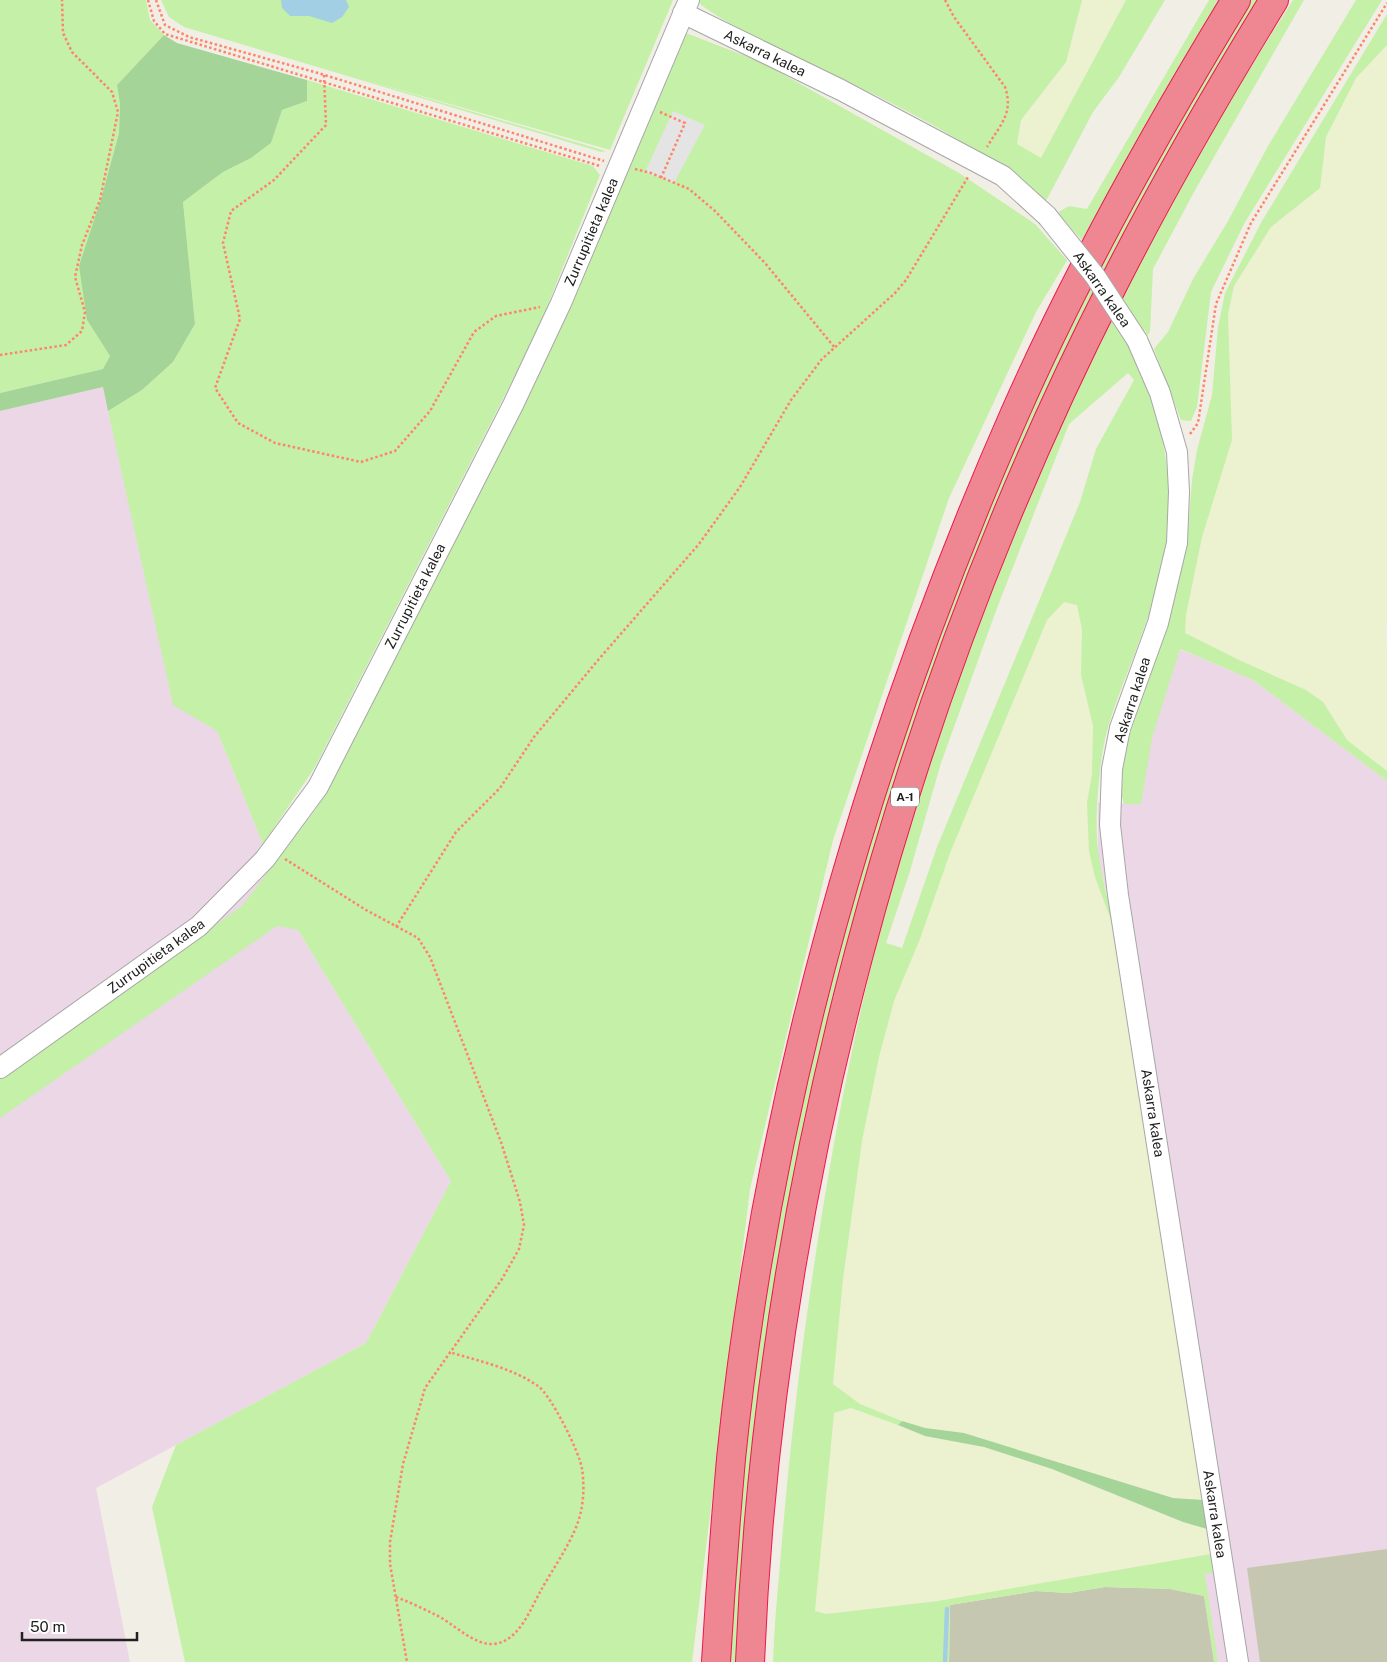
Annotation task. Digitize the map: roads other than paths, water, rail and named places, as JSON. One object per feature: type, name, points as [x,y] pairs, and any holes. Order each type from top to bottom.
[{"type":"highway","name":"A-1","points":[[716,1662],[732,1458],[761,1252],[786,1116],[818,982],[849,866],[883,755],[944,583],[1016,411],[1096,246],[1179,93],[1236,0]]},
{"type":"highway","name":"A-1","points":[[750,1662],[756,1562],[767,1448],[794,1256],[816,1137],[852,981],[881,873],[919,754],[976,592],[1046,428],[1112,285],[1214,98],[1274,0]]},
{"type":"street","name":"Zurrupitieta kalea","points":[[0,1068],[199,926],[273,848],[318,787],[514,404],[561,302],[611,165],[645,105],[686,7]]},
{"type":"street","name":"Askarra kalea","points":[[686,7],[1003,176],[1048,216],[1095,276],[1137,340],[1160,393],[1177,452],[1179,492],[1177,543],[1158,623],[1120,728],[1112,769],[1110,825],[1122,915],[1238,1662]]},
{"type":"water","points":[[281,0],[346,0],[349,7],[342,17],[332,23],[309,16],[290,16],[282,8]]},
{"type":"waterway","points":[[945,1662],[947,1609]]}]
